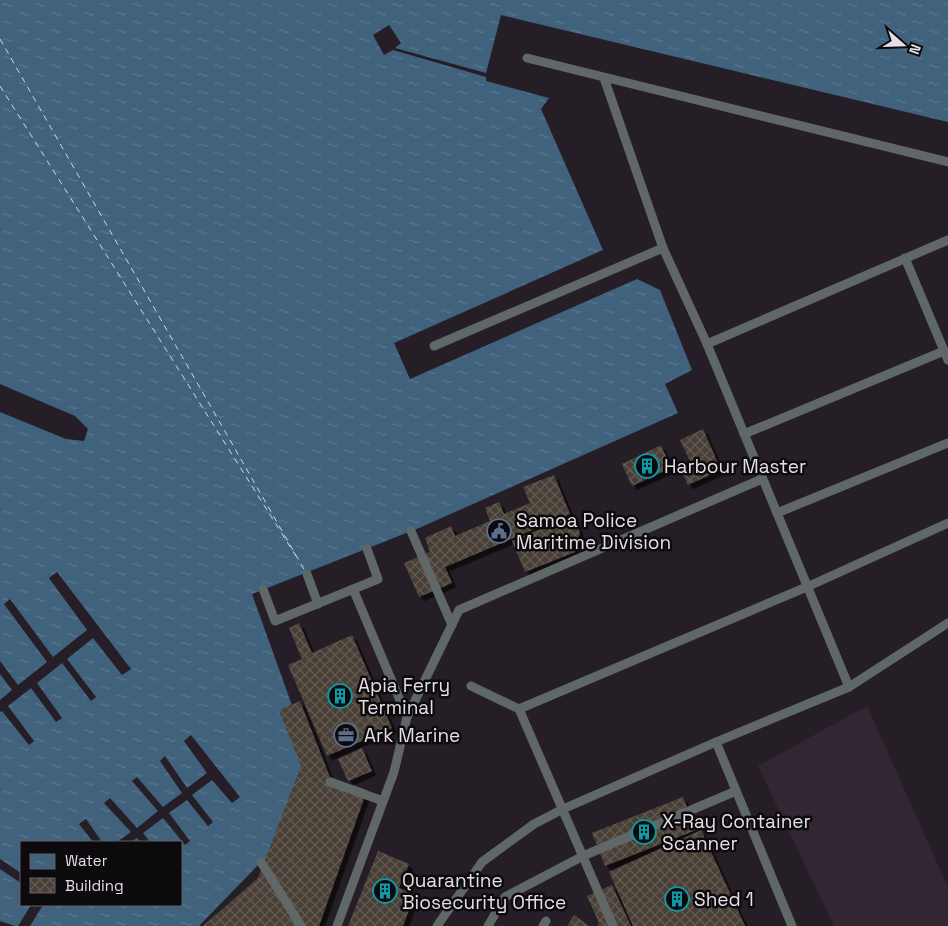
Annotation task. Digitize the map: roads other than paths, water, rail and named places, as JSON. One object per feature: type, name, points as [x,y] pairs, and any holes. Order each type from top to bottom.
[{"type":"lane","points":[[527,58],[948,162]]},
{"type":"lane","points":[[604,78],[663,248],[707,344],[762,479],[809,586],[849,687]]},
{"type":"lane","points":[[707,344],[948,240]]},
{"type":"lane","points":[[434,346],[663,248]]},
{"type":"lane","points":[[905,258],[948,360]]},
{"type":"lane","points":[[744,434],[944,351]]},
{"type":"lane","points":[[777,513],[948,443]]},
{"type":"lane","points":[[337,926],[394,772],[407,717],[459,610],[762,479]]},
{"type":"lane","points":[[519,708],[809,586],[948,523]]},
{"type":"lane","points":[[411,531],[452,625]]},
{"type":"lane","points":[[263,590],[275,622],[378,579],[367,550]]},
{"type":"lane","points":[[307,574],[318,604]]},
{"type":"lane","points":[[353,589],[407,717]]},
{"type":"lane","points":[[437,926],[482,862],[534,824],[563,809],[716,742],[849,687],[948,623]]},
{"type":"lane","points":[[471,686],[519,708],[613,926]]},
{"type":"lane","points":[[716,742],[792,926]]},
{"type":"lane","points":[[330,782],[383,801]]},
{"type":"lane","points":[[488,926],[505,897],[583,856],[736,791]]},
{"type":"lane","points":[[261,862],[300,926]]},
{"type":"water","points":[[0,0],[948,0],[948,122],[501,15],[486,73],[395,48],[401,43],[389,25],[373,35],[384,55],[393,50],[486,77],[486,81],[549,98],[541,109],[603,250],[394,343],[410,379],[637,279],[660,290],[692,370],[665,384],[678,413],[419,528],[252,594],[298,722],[320,771],[286,849],[261,862],[199,926],[15,926],[0,921],[0,412],[66,439],[84,441],[88,429],[75,416],[0,384]]},
{"type":"place","name":"Harbour Master","points":[[647,466]]},
{"type":"place","name":"Samoa Police Maritime Division","points":[[499,531]]},
{"type":"place","name":"Apia Ferry Terminal","points":[[340,696]]},
{"type":"place","name":"Ark Marine","points":[[346,735]]},
{"type":"place","name":"X-Ray Container Scanner","points":[[644,832]]},
{"type":"place","name":"Quarantine Biosecurity Office","points":[[385,891]]},
{"type":"place","name":"Shed 1","points":[[677,899]]}]
